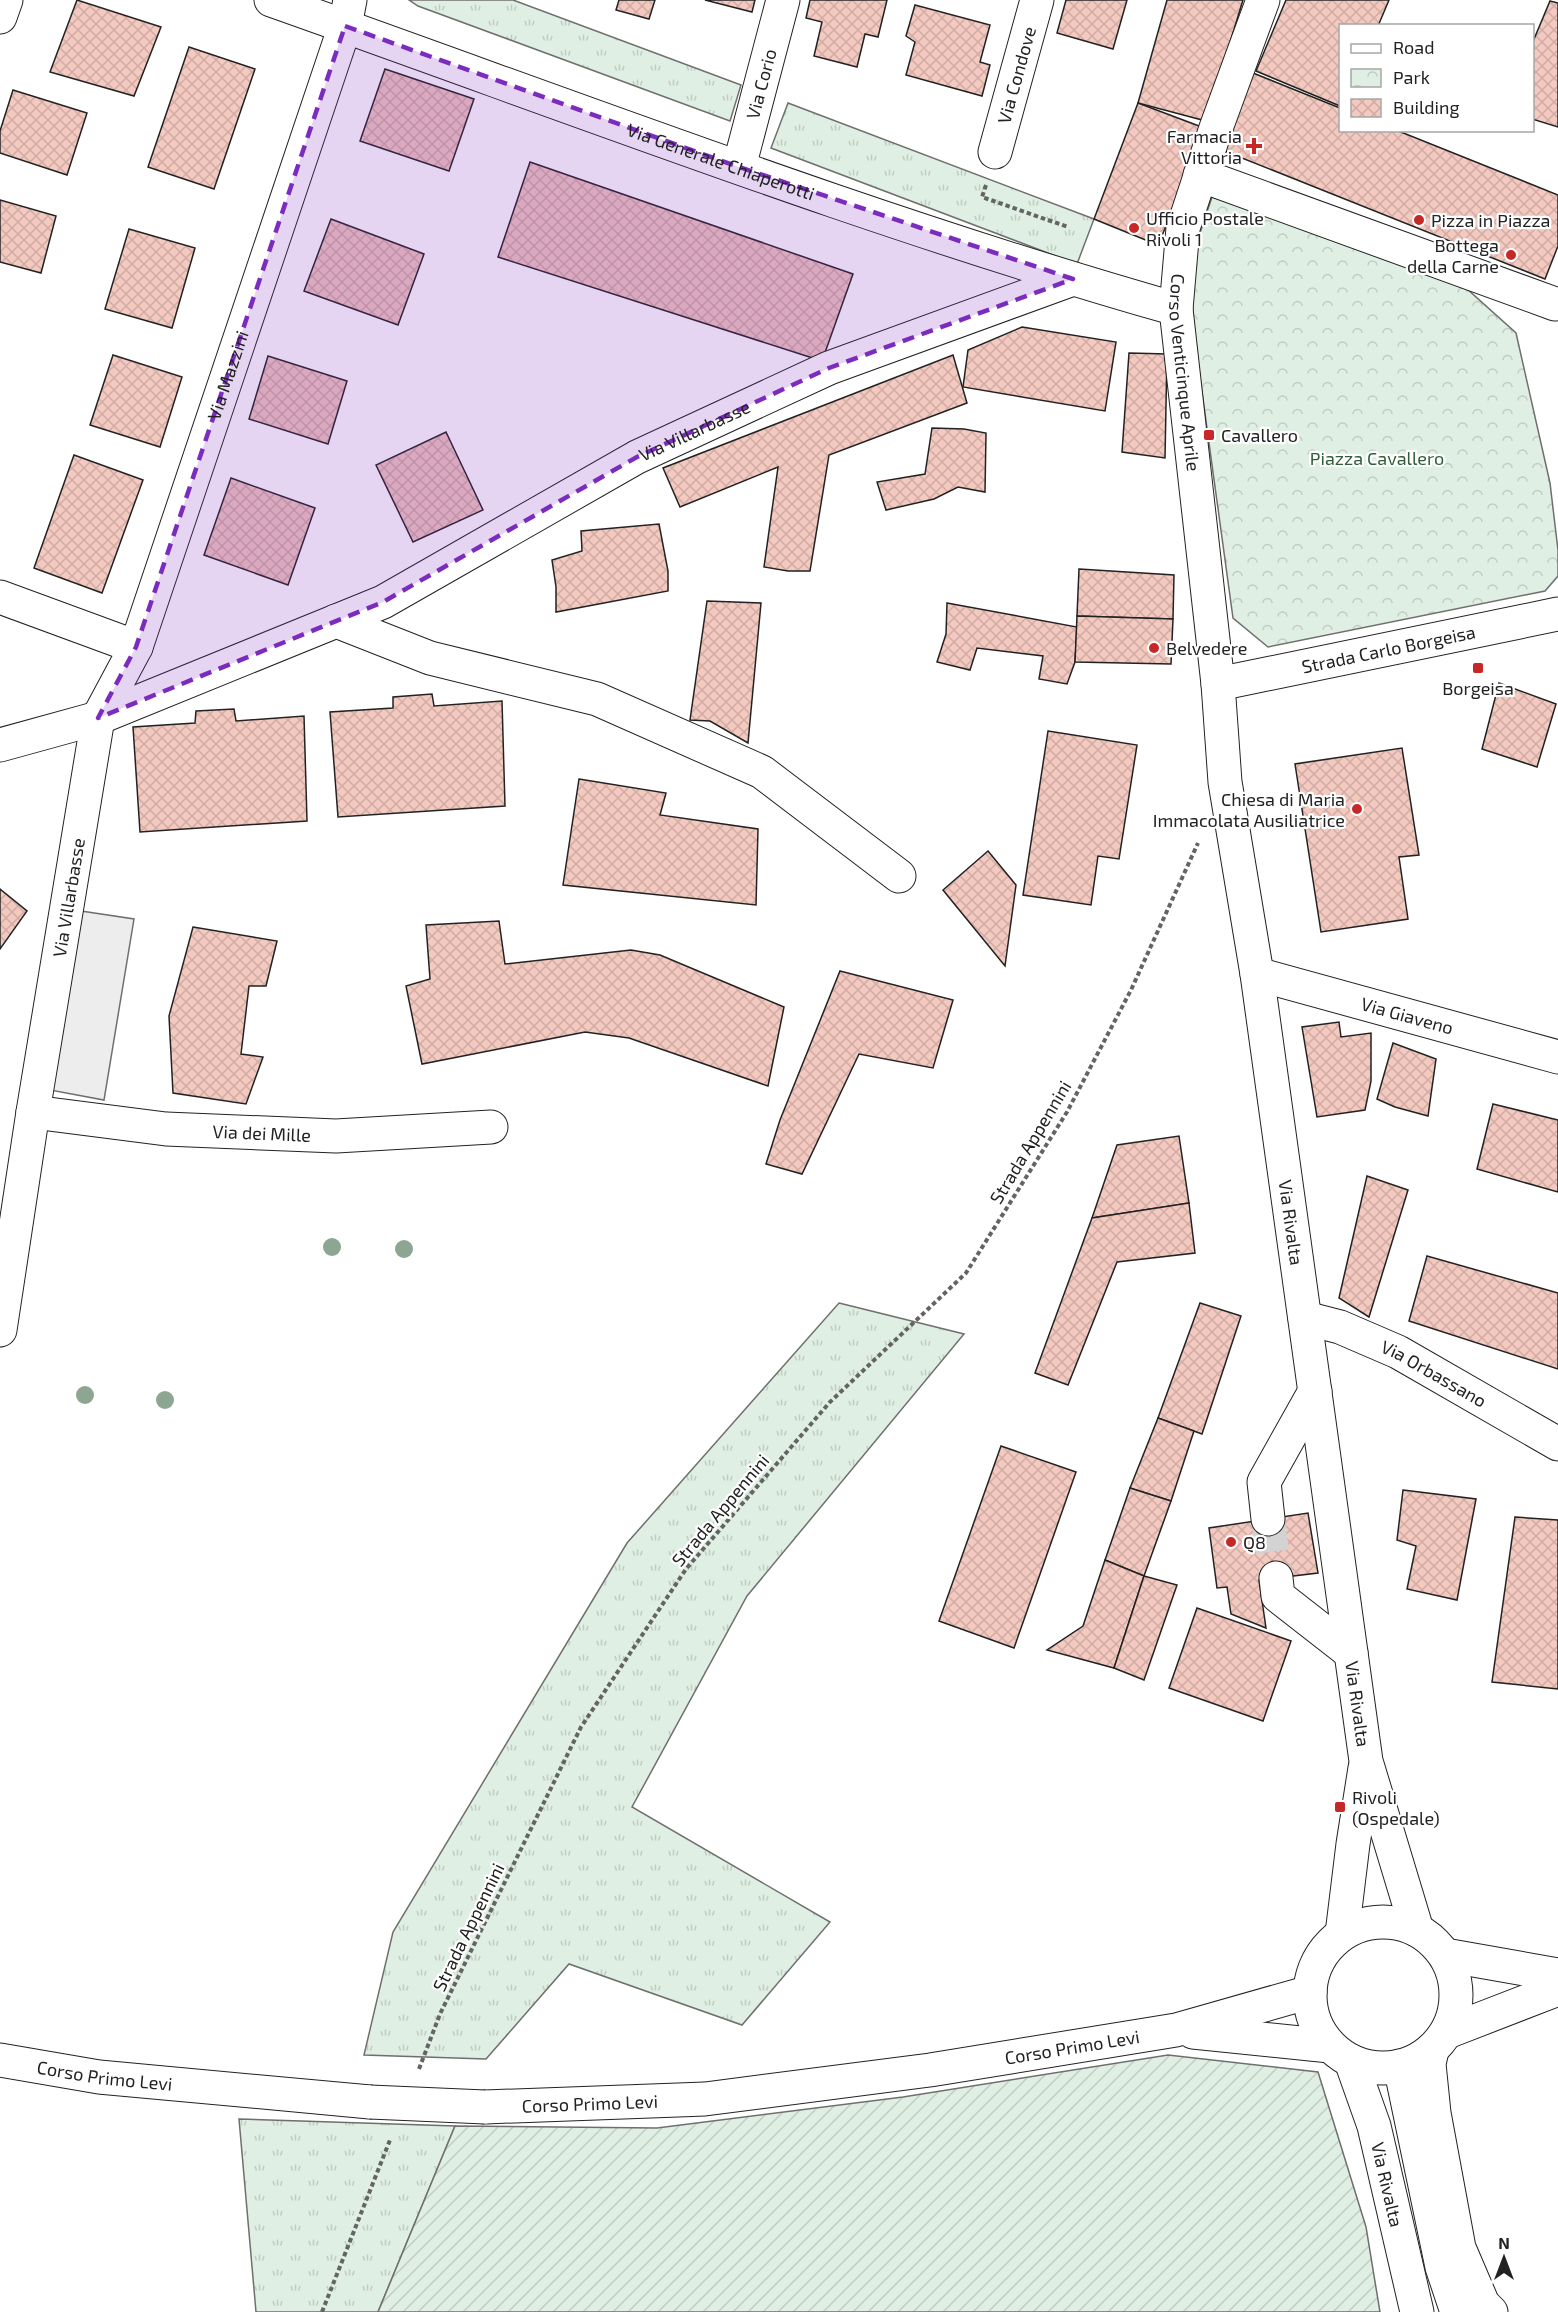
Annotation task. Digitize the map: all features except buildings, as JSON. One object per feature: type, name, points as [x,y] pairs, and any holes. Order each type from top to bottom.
[{"type":"street","points":[[0,17],[6,0]]},
{"type":"street","name":"Via Generale Chiaperotti","points":[[271,0],[347,13],[739,168],[1073,279],[1176,309]]},
{"type":"street","name":"Via Corio","points":[[739,168],[783,0]]},
{"type":"street","name":"Via Condove","points":[[995,152],[1038,0]]},
{"type":"street","name":"Corso Venticinque Aprile","points":[[1218,684],[1176,309],[1183,228],[1263,0]]},
{"type":"street","name":"Via Mazzini","points":[[98,718],[136,646],[347,13]]},
{"type":"street","points":[[1200,175],[1557,308]]},
{"type":"street","name":"Via Villarbasse","points":[[0,1330],[33,1112],[98,718],[383,602],[648,452],[830,368],[1073,279]]},
{"type":"street","points":[[0,597],[136,646]]},
{"type":"street","name":"Strada Carlo Borgeisa","points":[[1218,684],[1558,614]]},
{"type":"street","points":[[336,621],[430,658],[597,699],[762,772],[899,876]]},
{"type":"street","name":"Via Rivalta","points":[[1218,684],[1225,782],[1257,974],[1366,1761],[1417,1929]]},
{"type":"street","points":[[0,745],[98,718]]},
{"type":"street","name":"Via Giaveno","points":[[1257,974],[1558,1057]]},
{"type":"street","name":"Via dei Mille","points":[[33,1112],[166,1129],[336,1136],[491,1127]]},
{"type":"street","name":"Via Orbassano","points":[[1305,1318],[1340,1327],[1398,1352],[1558,1444]]},
{"type":"street","points":[[1268,1519],[1264,1482],[1315,1391]]},
{"type":"street","points":[[1276,1578],[1278,1596],[1352,1653]]},
{"type":"street","name":"Via Rivalta","points":[[1342,1934],[1366,1761]]},
{"type":"street","points":[[1491,2312],[1482,2304],[1459,2248],[1434,2113],[1429,2064],[1440,2041],[1455,2013],[1457,1993],[1454,1973],[1445,1955],[1433,1940],[1417,1929],[1399,1923],[1379,1921],[1360,1925],[1342,1934],[1325,1950],[1314,1970],[1310,1992],[1311,2012],[1318,2030],[1340,2053],[1375,2068],[1400,2066],[1417,2061],[1440,2041],[1558,1989]]},
{"type":"street","points":[[1445,1955],[1558,1975]]},
{"type":"street","name":"Corso Primo Levi","points":[[0,2060],[99,2077],[370,2102],[485,2107],[705,2099],[930,2070],[1176,2030],[1310,1992]]},
{"type":"street","name":"Corso Primo Levi","points":[[1176,2030],[1340,2053]]},
{"type":"street","name":"Via Rivalta","points":[[1340,2053],[1374,2126],[1417,2312]]},
{"type":"street","name":"Via Rivalta","points":[[1400,2066],[1452,2306]]},
{"type":"path","points":[[995,152],[982,197],[1068,226]]},
{"type":"path","name":"Strada Appennini","points":[[414,2080],[440,2014],[581,1727],[686,1569],[830,1402],[966,1273],[1066,1112],[1131,990],[1202,834]]},
{"type":"path","points":[[322,2312],[392,2135]]},
{"type":"highlighted area","points":[[345,26],[739,167],[1073,279],[829,368],[637,457],[383,602],[98,718],[136,647]]},
{"type":"green space","points":[[409,0],[513,0],[741,85],[730,121],[418,6]]},
{"type":"green space","points":[[788,103],[1094,219],[1077,264],[771,148]]},
{"type":"green space","name":"Piazza Cavallero","points":[[1212,197],[1281,215],[1457,280],[1516,333],[1550,483],[1558,550],[1558,576],[1545,591],[1268,647],[1233,618],[1186,275]]},
{"type":"green space","points":[[839,1303],[964,1334],[747,1596],[632,1807],[830,1922],[742,2025],[569,1964],[486,2059],[364,2055],[393,1932],[627,1543]]},
{"type":"green space","points":[[1168,2055],[1318,2072],[1366,2227],[1380,2312],[378,2312],[455,2126],[657,2128],[903,2097]]},
{"type":"green space","points":[[239,2119],[455,2126],[378,2312],[256,2312]]},
{"type":"shaded area","points":[[81,911],[134,919],[104,1100],[50,1090]]},
{"type":"tunnel","points":[[1268,1519],[1276,1578]]},
{"type":"place","name":"Farmacia Vittoria","points":[[1254,146]]},
{"type":"place","name":"Pizza in Piazza","points":[[1419,220]]},
{"type":"place","name":"Ufficio Postale Rivoli 1","points":[[1134,228]]},
{"type":"place","name":"Bottega della Carne","points":[[1511,255]]},
{"type":"place","name":"Cavallero","points":[[1209,435]]},
{"type":"place","name":"Belvedere","points":[[1154,648]]},
{"type":"place","name":"Borgeisa","points":[[1478,668]]},
{"type":"place","name":"Chiesa di Maria Immacolata Ausiliatrice","points":[[1357,809]]},
{"type":"place","name":"Q8","points":[[1231,1542]]},
{"type":"place","name":"Rivoli (Ospedale)","points":[[1340,1807]]}]
